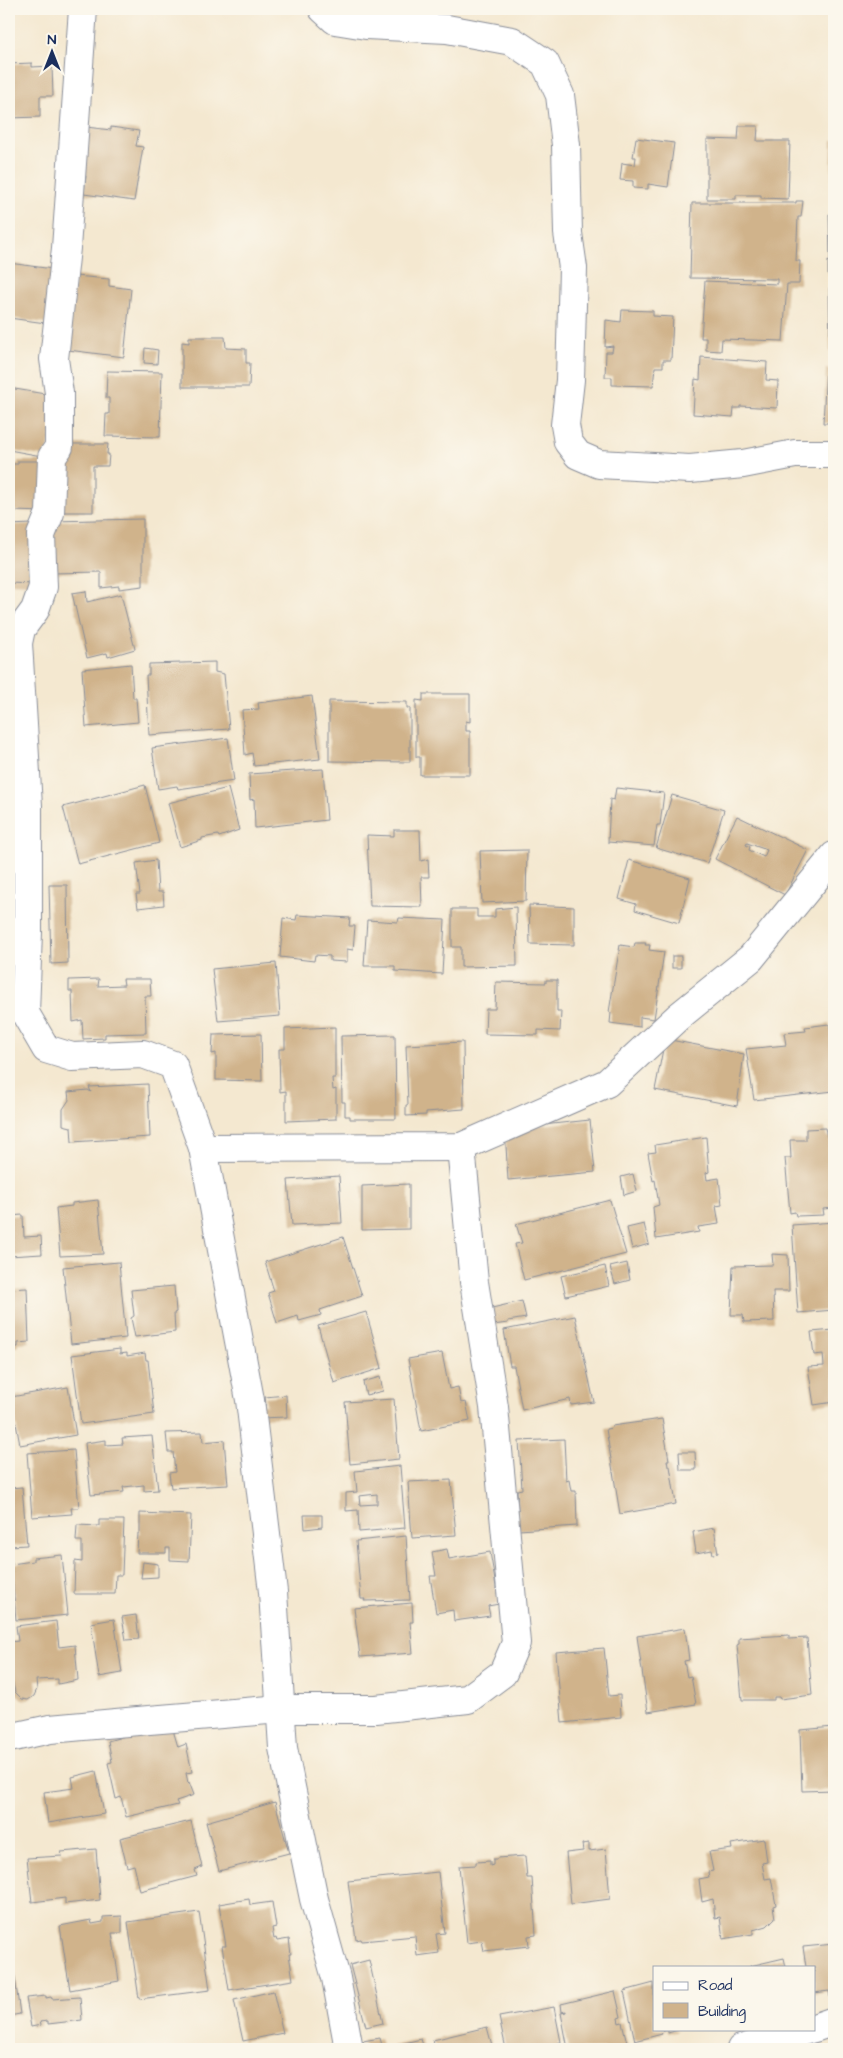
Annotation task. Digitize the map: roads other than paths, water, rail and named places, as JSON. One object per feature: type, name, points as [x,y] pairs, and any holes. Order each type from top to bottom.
[{"type":"street","points":[[83,9],[66,248],[54,359],[59,393],[59,447],[52,457],[50,513],[41,535],[43,587],[35,610],[13,641],[28,806],[28,932],[25,1013],[46,1049],[72,1057],[144,1054],[173,1065],[204,1148],[250,1400],[273,1592],[285,1758],[314,1899],[336,1978],[349,2049]]},
{"type":"street","points":[[323,9],[335,20],[366,25],[447,29],[512,41],[545,63],[560,95],[566,145],[568,233],[573,268],[570,380],[565,425],[568,442],[578,455],[599,464],[690,469],[743,464],[795,454],[834,454]]},
{"type":"street","points":[[204,1148],[461,1147],[607,1083],[678,1017],[751,958],[834,856]]},
{"type":"street","points":[[9,1738],[50,1729],[281,1709],[376,1709],[468,1699],[503,1673],[516,1643],[494,1408],[474,1282],[461,1147]]},
{"type":"street","points":[[816,2027],[834,2021]]},
{"type":"street","points":[[741,2049],[807,2030]]}]
